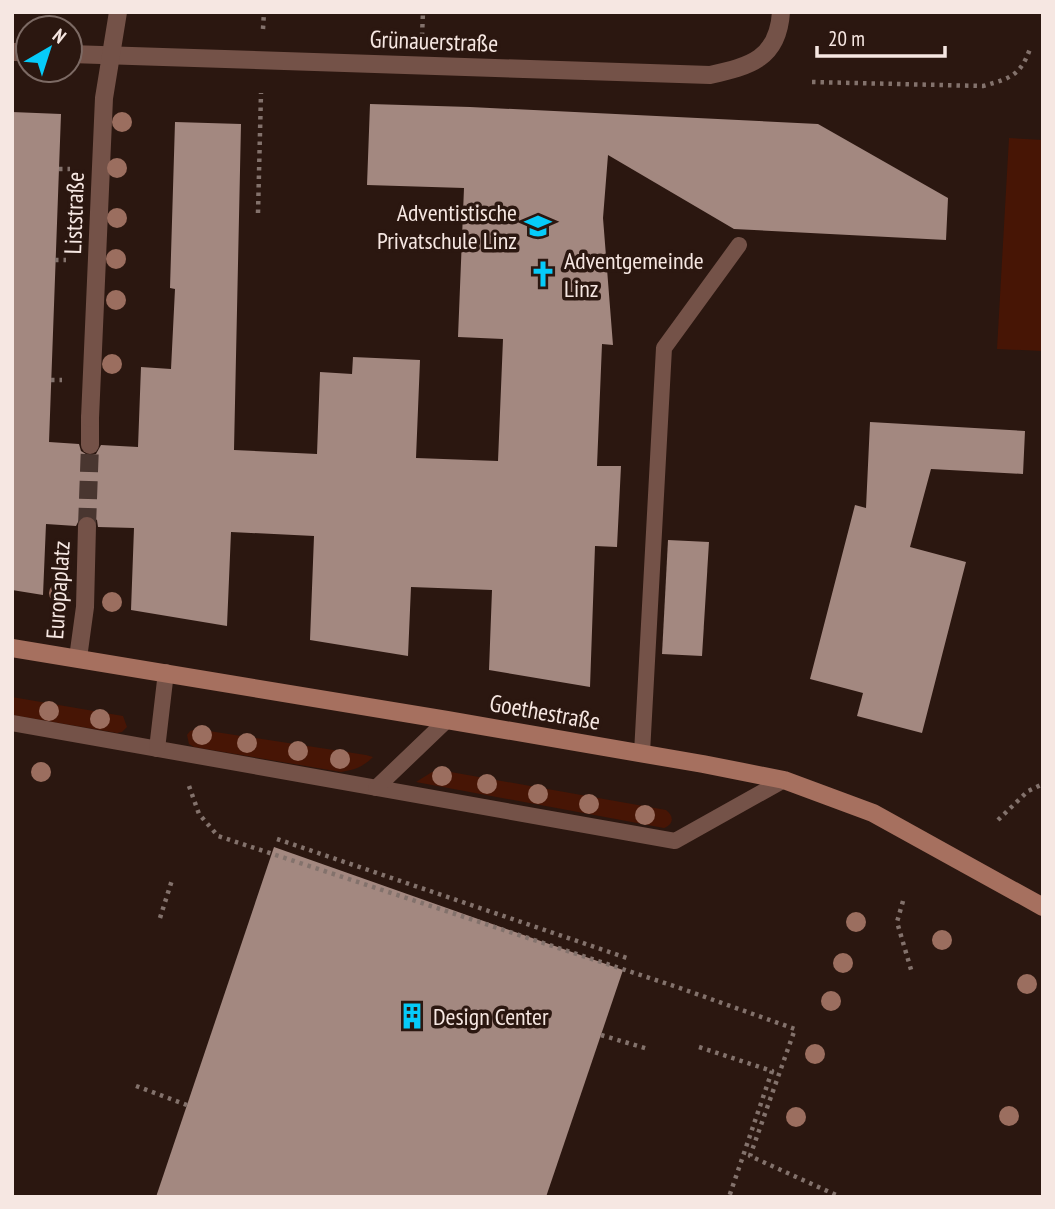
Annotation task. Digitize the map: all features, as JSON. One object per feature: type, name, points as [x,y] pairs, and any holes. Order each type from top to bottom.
[{"type":"main road","name":"Goethestraße","points":[[12,648],[642,753],[784,780],[873,813],[1043,907]]},
{"type":"street","name":"Liststraße","points":[[89,445],[104,98],[118,12]]},
{"type":"street","name":"Grünauerstraße","points":[[84,54],[709,75],[746,67],[766,54],[779,31],[781,12]]},
{"type":"street","name":"Europaplatz","points":[[78,658],[85,607],[87,526]]},
{"type":"lane","points":[[642,753],[664,348],[739,244]]},
{"type":"lane","points":[[157,749],[166,672]]},
{"type":"lane","points":[[376,788],[447,720]]},
{"type":"lane","points":[[12,723],[676,841],[784,780]]},
{"type":"path","points":[[263,33],[264,12]]},
{"type":"path","points":[[422,39],[423,12]]},
{"type":"path","points":[[812,82],[984,86],[1010,79],[1024,66],[1031,46]]},
{"type":"path","points":[[258,213],[261,93]]},
{"type":"path","points":[[187,780],[199,814],[218,836],[677,987],[795,1029],[750,1156],[836,1195]]},
{"type":"path","points":[[998,820],[1028,791],[1043,784]]},
{"type":"path","points":[[277,839],[627,958]]},
{"type":"path","points":[[160,918],[172,880]]},
{"type":"path","points":[[903,901],[897,922],[912,973]]},
{"type":"path","points":[[601,1035],[648,1049]]},
{"type":"path","points":[[699,1047],[772,1071],[729,1197]]},
{"type":"path","points":[[136,1086],[187,1105]]},
{"type":"shaded area","points":[[1009,138],[1043,140],[1043,351],[997,349]]},
{"type":"shaded area","points":[[12,697],[123,716],[127,727],[117,733],[12,715]]},
{"type":"shaded area","points":[[196,729],[373,757],[358,768],[341,772],[194,747],[189,744],[187,735]]},
{"type":"shaded area","points":[[445,771],[666,810],[672,820],[664,828],[416,782],[432,772]]},
{"type":"building","points":[[370,104],[818,124],[948,198],[946,240],[734,229],[608,155],[603,218],[613,345],[602,344],[597,466],[621,466],[617,547],[595,546],[590,687],[489,670],[492,590],[411,587],[408,656],[310,640],[314,536],[231,532],[227,626],[131,610],[134,528],[98,527],[97,520],[88,515],[81,516],[76,526],[46,524],[43,595],[12,590],[12,112],[61,114],[49,442],[79,444],[81,451],[89,456],[96,454],[101,445],[138,447],[141,367],[171,369],[175,289],[170,288],[175,122],[241,124],[234,450],[317,454],[320,372],[352,374],[353,357],[420,360],[416,458],[498,461],[503,339],[458,337],[464,188],[367,185]]},
{"type":"building","points":[[870,422],[1025,431],[1023,474],[931,469],[910,547],[966,562],[922,733],[857,716],[863,693],[810,679],[855,505],[866,508]]},
{"type":"building","points":[[668,540],[709,542],[702,656],[662,654]]},
{"type":"building","name":"Design Center","points":[[274,847],[623,970],[546,1197],[156,1197]]},
{"type":"tunnel","points":[[87,526],[90,445]]},
{"type":"place","name":"Adventistische Privatschule Linz","points":[[538,226]]},
{"type":"place","name":"Adventgemeinde Linz","points":[[543,274]]},
{"type":"place","name":"Design Center","points":[[412,1016]]}]
